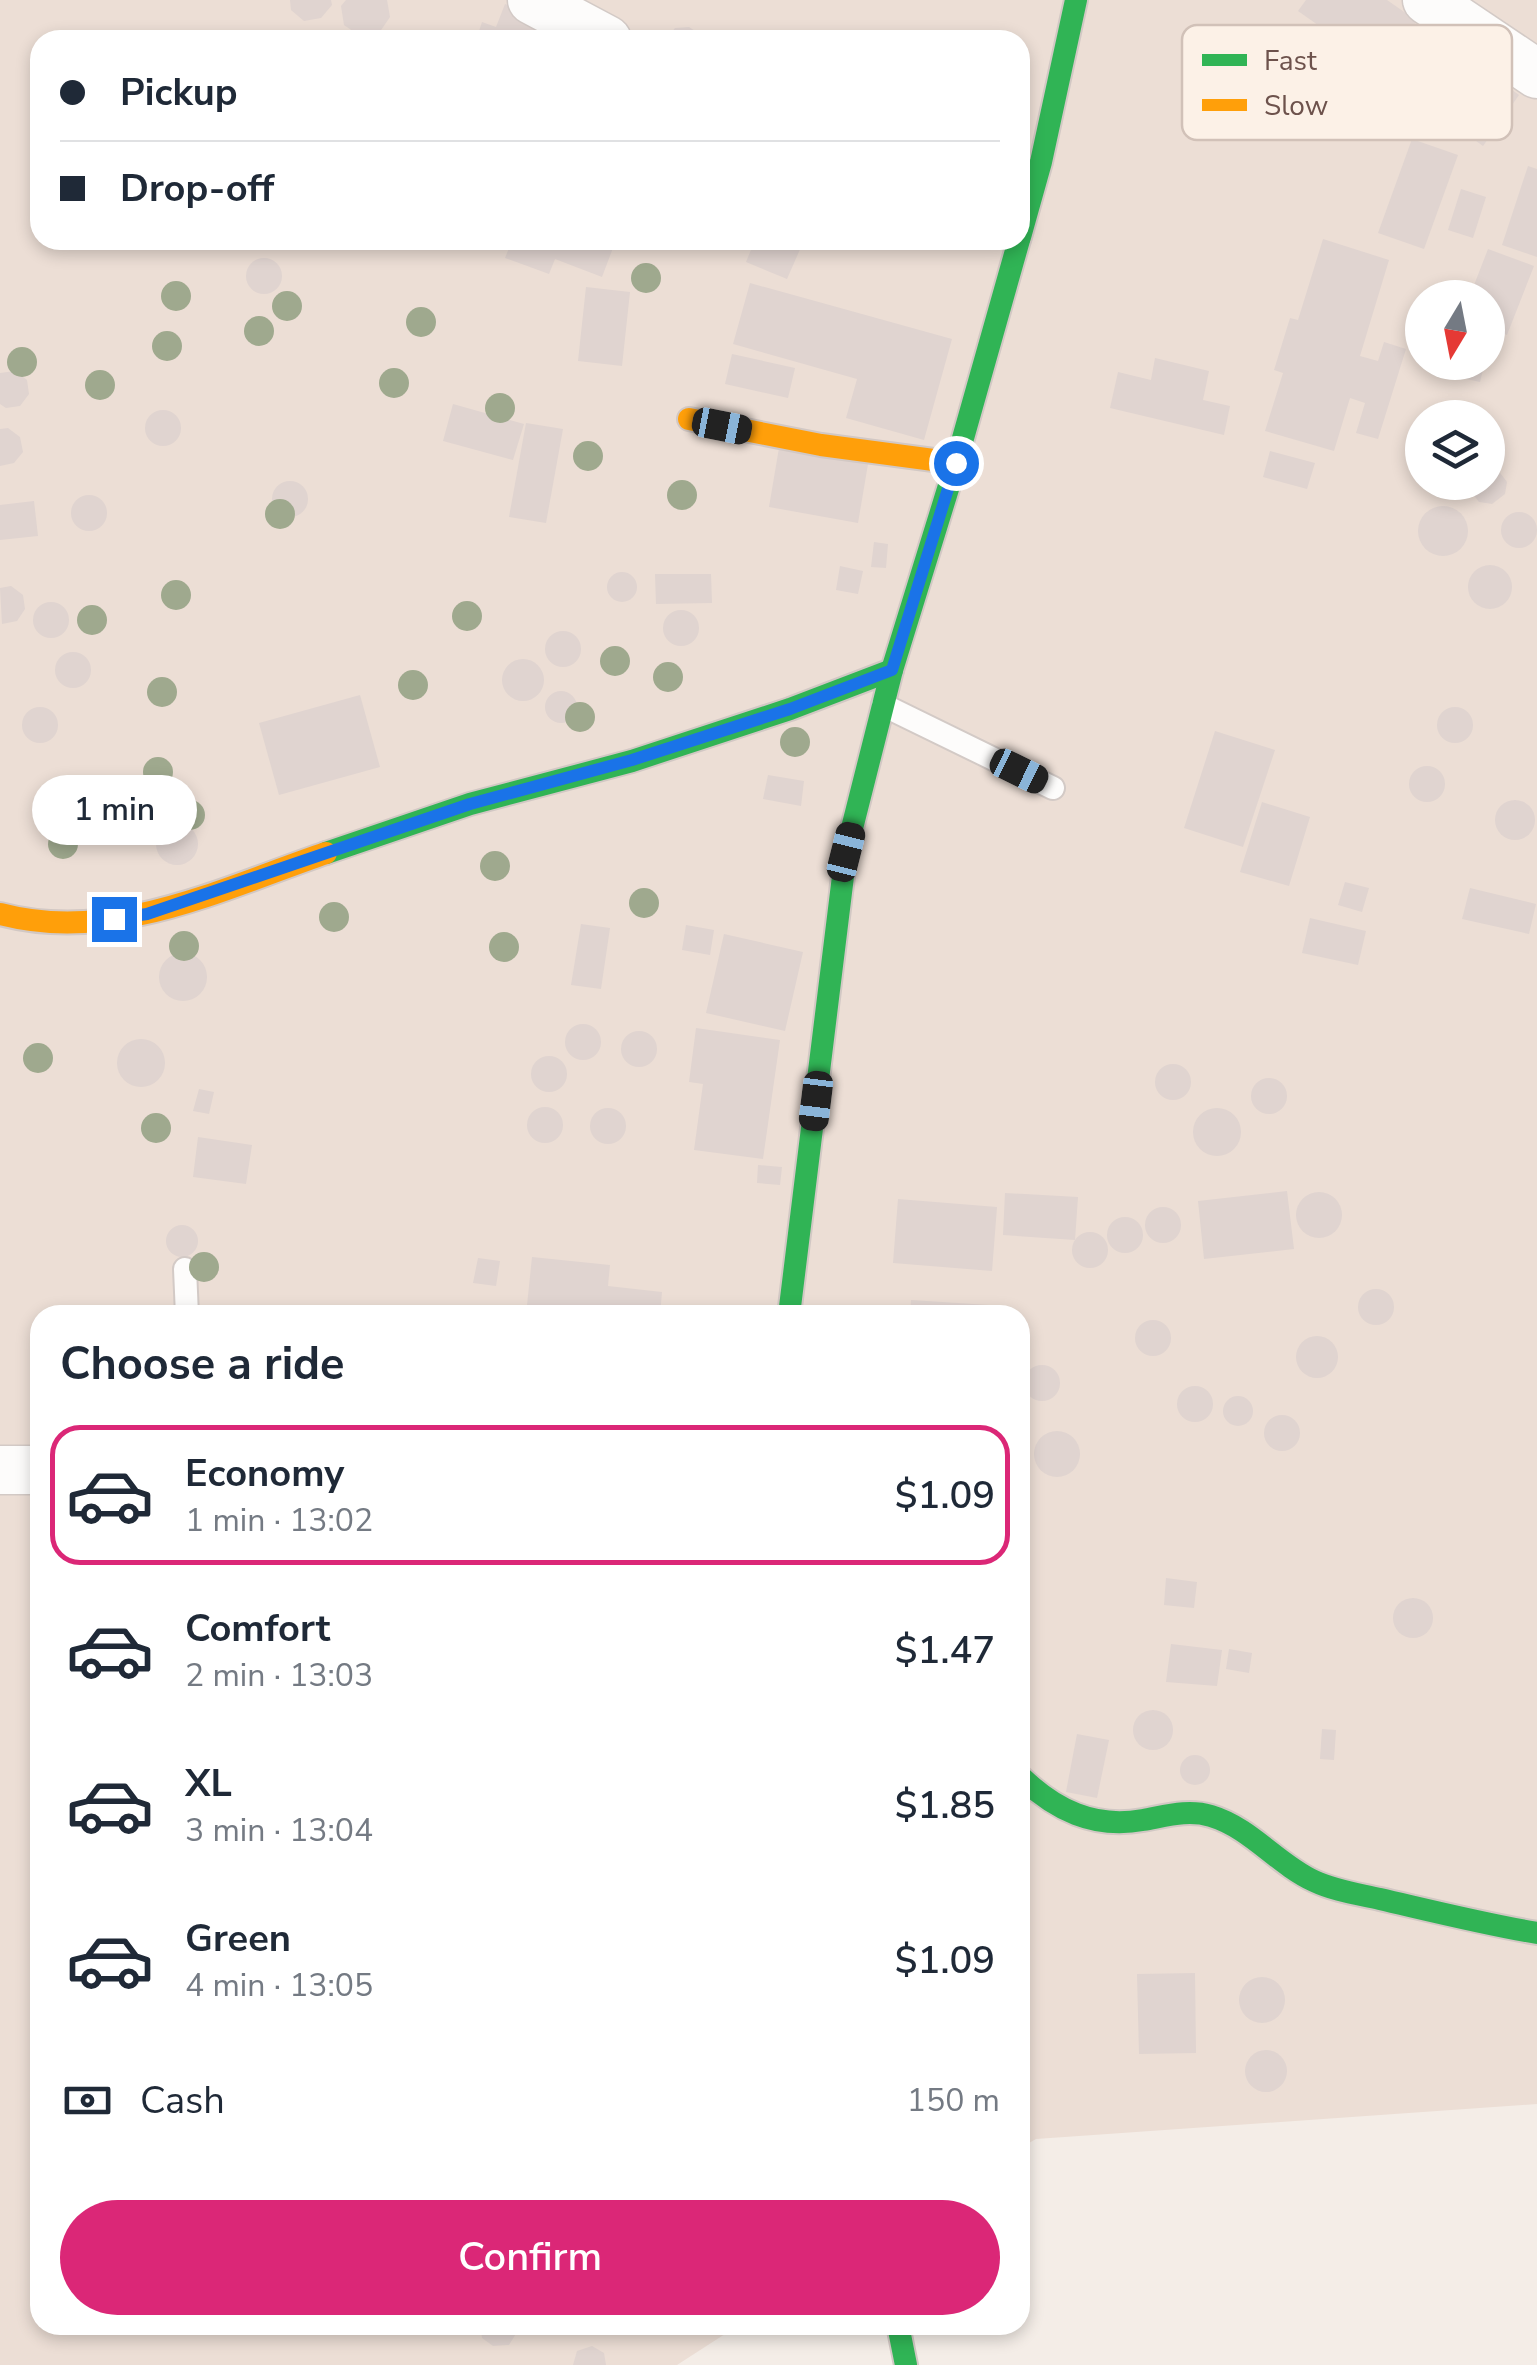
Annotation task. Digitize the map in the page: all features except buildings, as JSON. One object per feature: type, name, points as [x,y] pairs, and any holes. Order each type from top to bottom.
[{"type":"street","points":[[532,0],[588,30]]},
{"type":"street","points":[[1031,159],[1076,0]]},
{"type":"street","points":[[1427,0],[1464,25]]},
{"type":"street","points":[[1512,57],[1537,74]]},
{"type":"street","points":[[790,1305],[846,852],[892,670],[1017,250]]},
{"type":"street","points":[[689,419],[821,445],[956,463]]},
{"type":"street","points":[[0,914],[26,921],[81,925],[147,914],[470,804],[720,732],[892,670]]},
{"type":"street","points":[[0,1470],[30,1470]]},
{"type":"street","points":[[1030,1788],[1062,1811],[1085,1819],[1132,1822],[1188,1812],[1213,1816],[1238,1828],[1298,1872],[1324,1885],[1537,1933]]},
{"type":"street","points":[[900,2335],[906,2365]]},
{"type":"lane","points":[[883,705],[1053,788]]},
{"type":"lane","points":[[185,1269],[187,1305]]},
{"type":"shaded area","points":[[0,0],[1537,0],[1537,2104],[1030,2142],[1030,1305],[30,1305],[30,2335],[724,2335],[677,2365],[0,2365]]},
{"type":"traffic: fast","points":[[1030,201],[1076,0]]},
{"type":"traffic: fast","points":[[790,1305],[846,852],[892,670],[1016,250]]},
{"type":"traffic: fast","points":[[326,853],[470,804],[632,761],[790,709],[892,670]]},
{"type":"traffic: fast","points":[[1030,1784],[1061,1807],[1108,1822],[1185,1813],[1211,1816],[1239,1829],[1301,1874],[1322,1884],[1537,1933]]},
{"type":"traffic: fast","points":[[900,2335],[906,2365]]},
{"type":"traffic: slow","points":[[689,419],[821,445],[956,463]]},
{"type":"traffic: slow","points":[[0,914],[83,922],[125,917],[206,896],[326,853]]},
{"type":"route","points":[[114,919],[147,914],[470,804],[632,760],[790,709],[892,670],[956,463]]}]
